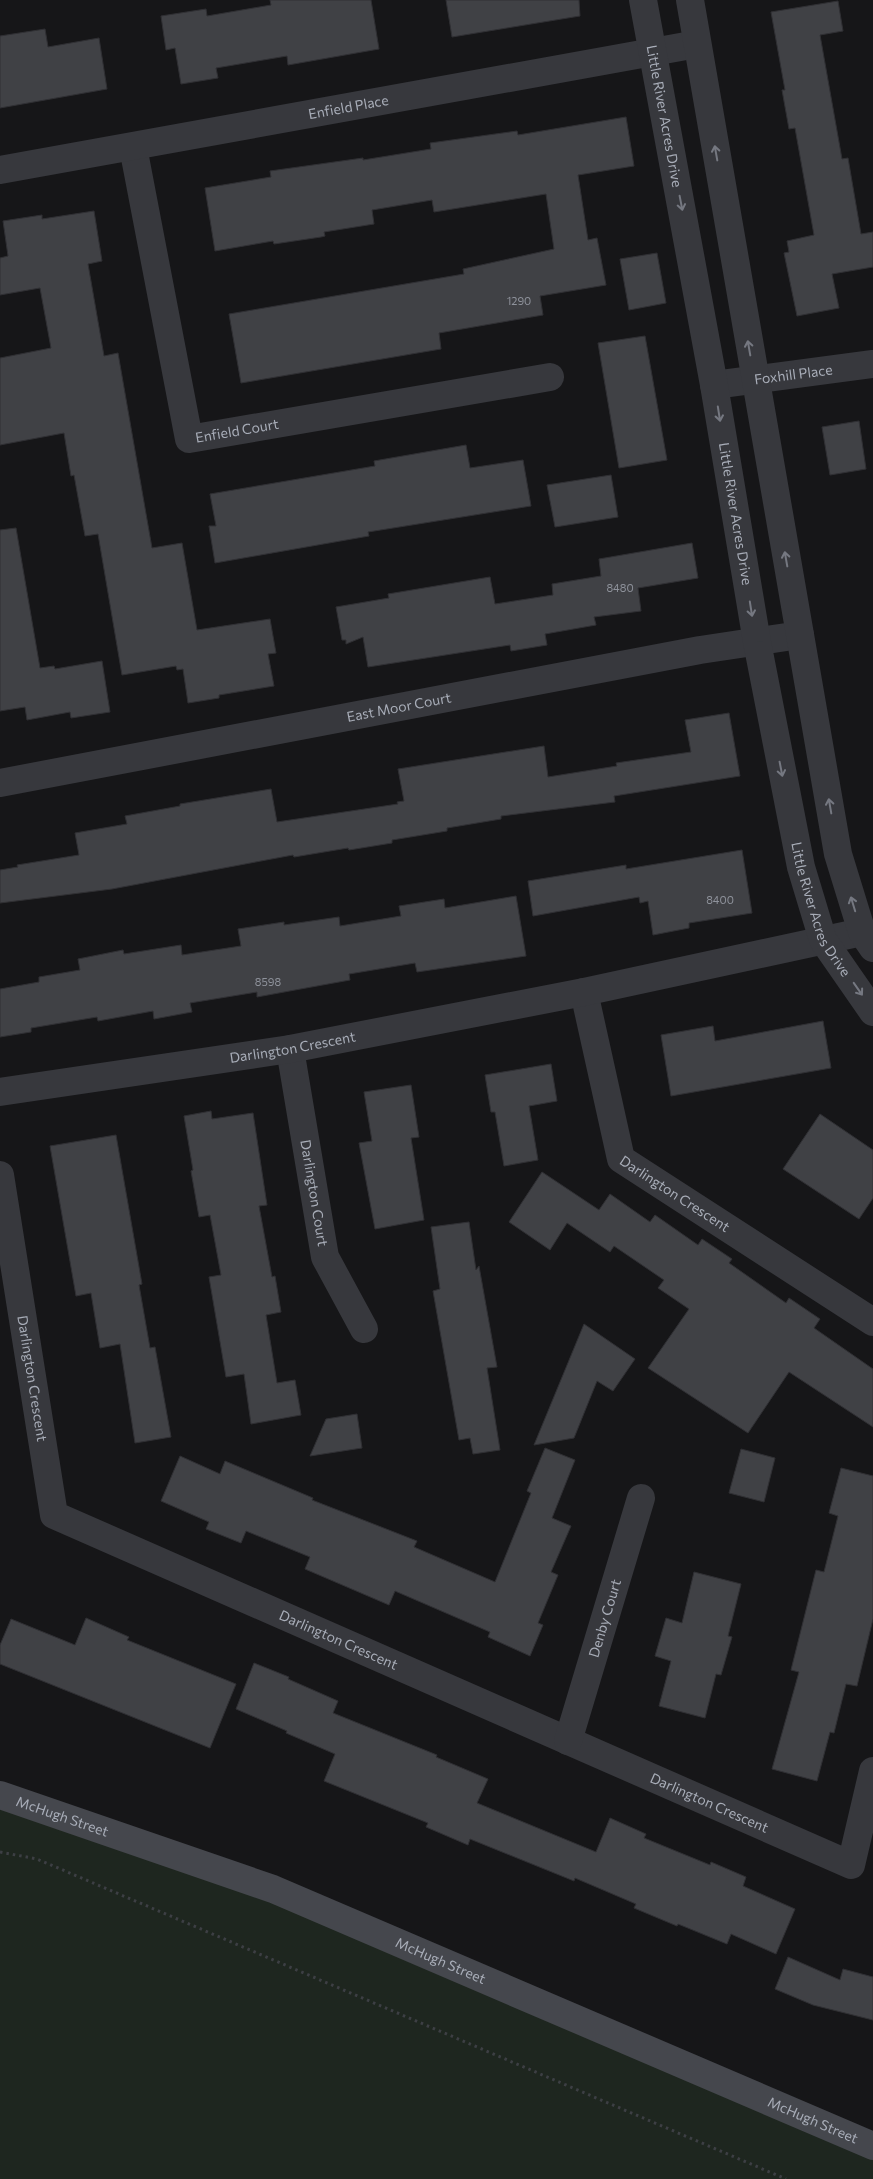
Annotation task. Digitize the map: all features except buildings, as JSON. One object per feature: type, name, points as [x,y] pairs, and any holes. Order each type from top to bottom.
[{"type":"main road","name":"McHugh Street","points":[[0,1795],[273,1889],[873,2146]]},
{"type":"street","name":"Little River Acres Drive","points":[[643,0],[651,52],[714,385],[757,642],[801,867],[823,940],[873,1012]]},
{"type":"street","name":"Little River Acres Drive","points":[[690,0],[754,379],[838,854],[867,940]]},
{"type":"street","name":"Enfield Place","points":[[0,170],[697,44]]},
{"type":"street","name":"Enfield Court","points":[[134,147],[189,440],[550,377]]},
{"type":"street","name":"Foxhill Place","points":[[714,385],[873,364]]},
{"type":"street","name":"East Moor Court","points":[[0,783],[700,650],[800,635]]},
{"type":"street","name":"Darlington Crescent","points":[[0,1092],[290,1049],[584,992],[823,940],[867,940]]},
{"type":"street","name":"Darlington Crescent","points":[[584,992],[621,1159],[873,1322]]},
{"type":"street","name":"Darlington Court","points":[[290,1049],[325,1257],[364,1328]]},
{"type":"street","name":"Darlington Crescent","points":[[0,1175],[54,1515],[851,1865],[873,1771]]},
{"type":"street","name":"Denby Court","points":[[568,1741],[641,1498]]},
{"type":"path","points":[[0,1852],[36,1860],[786,2179]]},
{"type":"shaded area","points":[[0,1795],[273,1889],[873,2146],[873,2179],[0,2179]]}]
